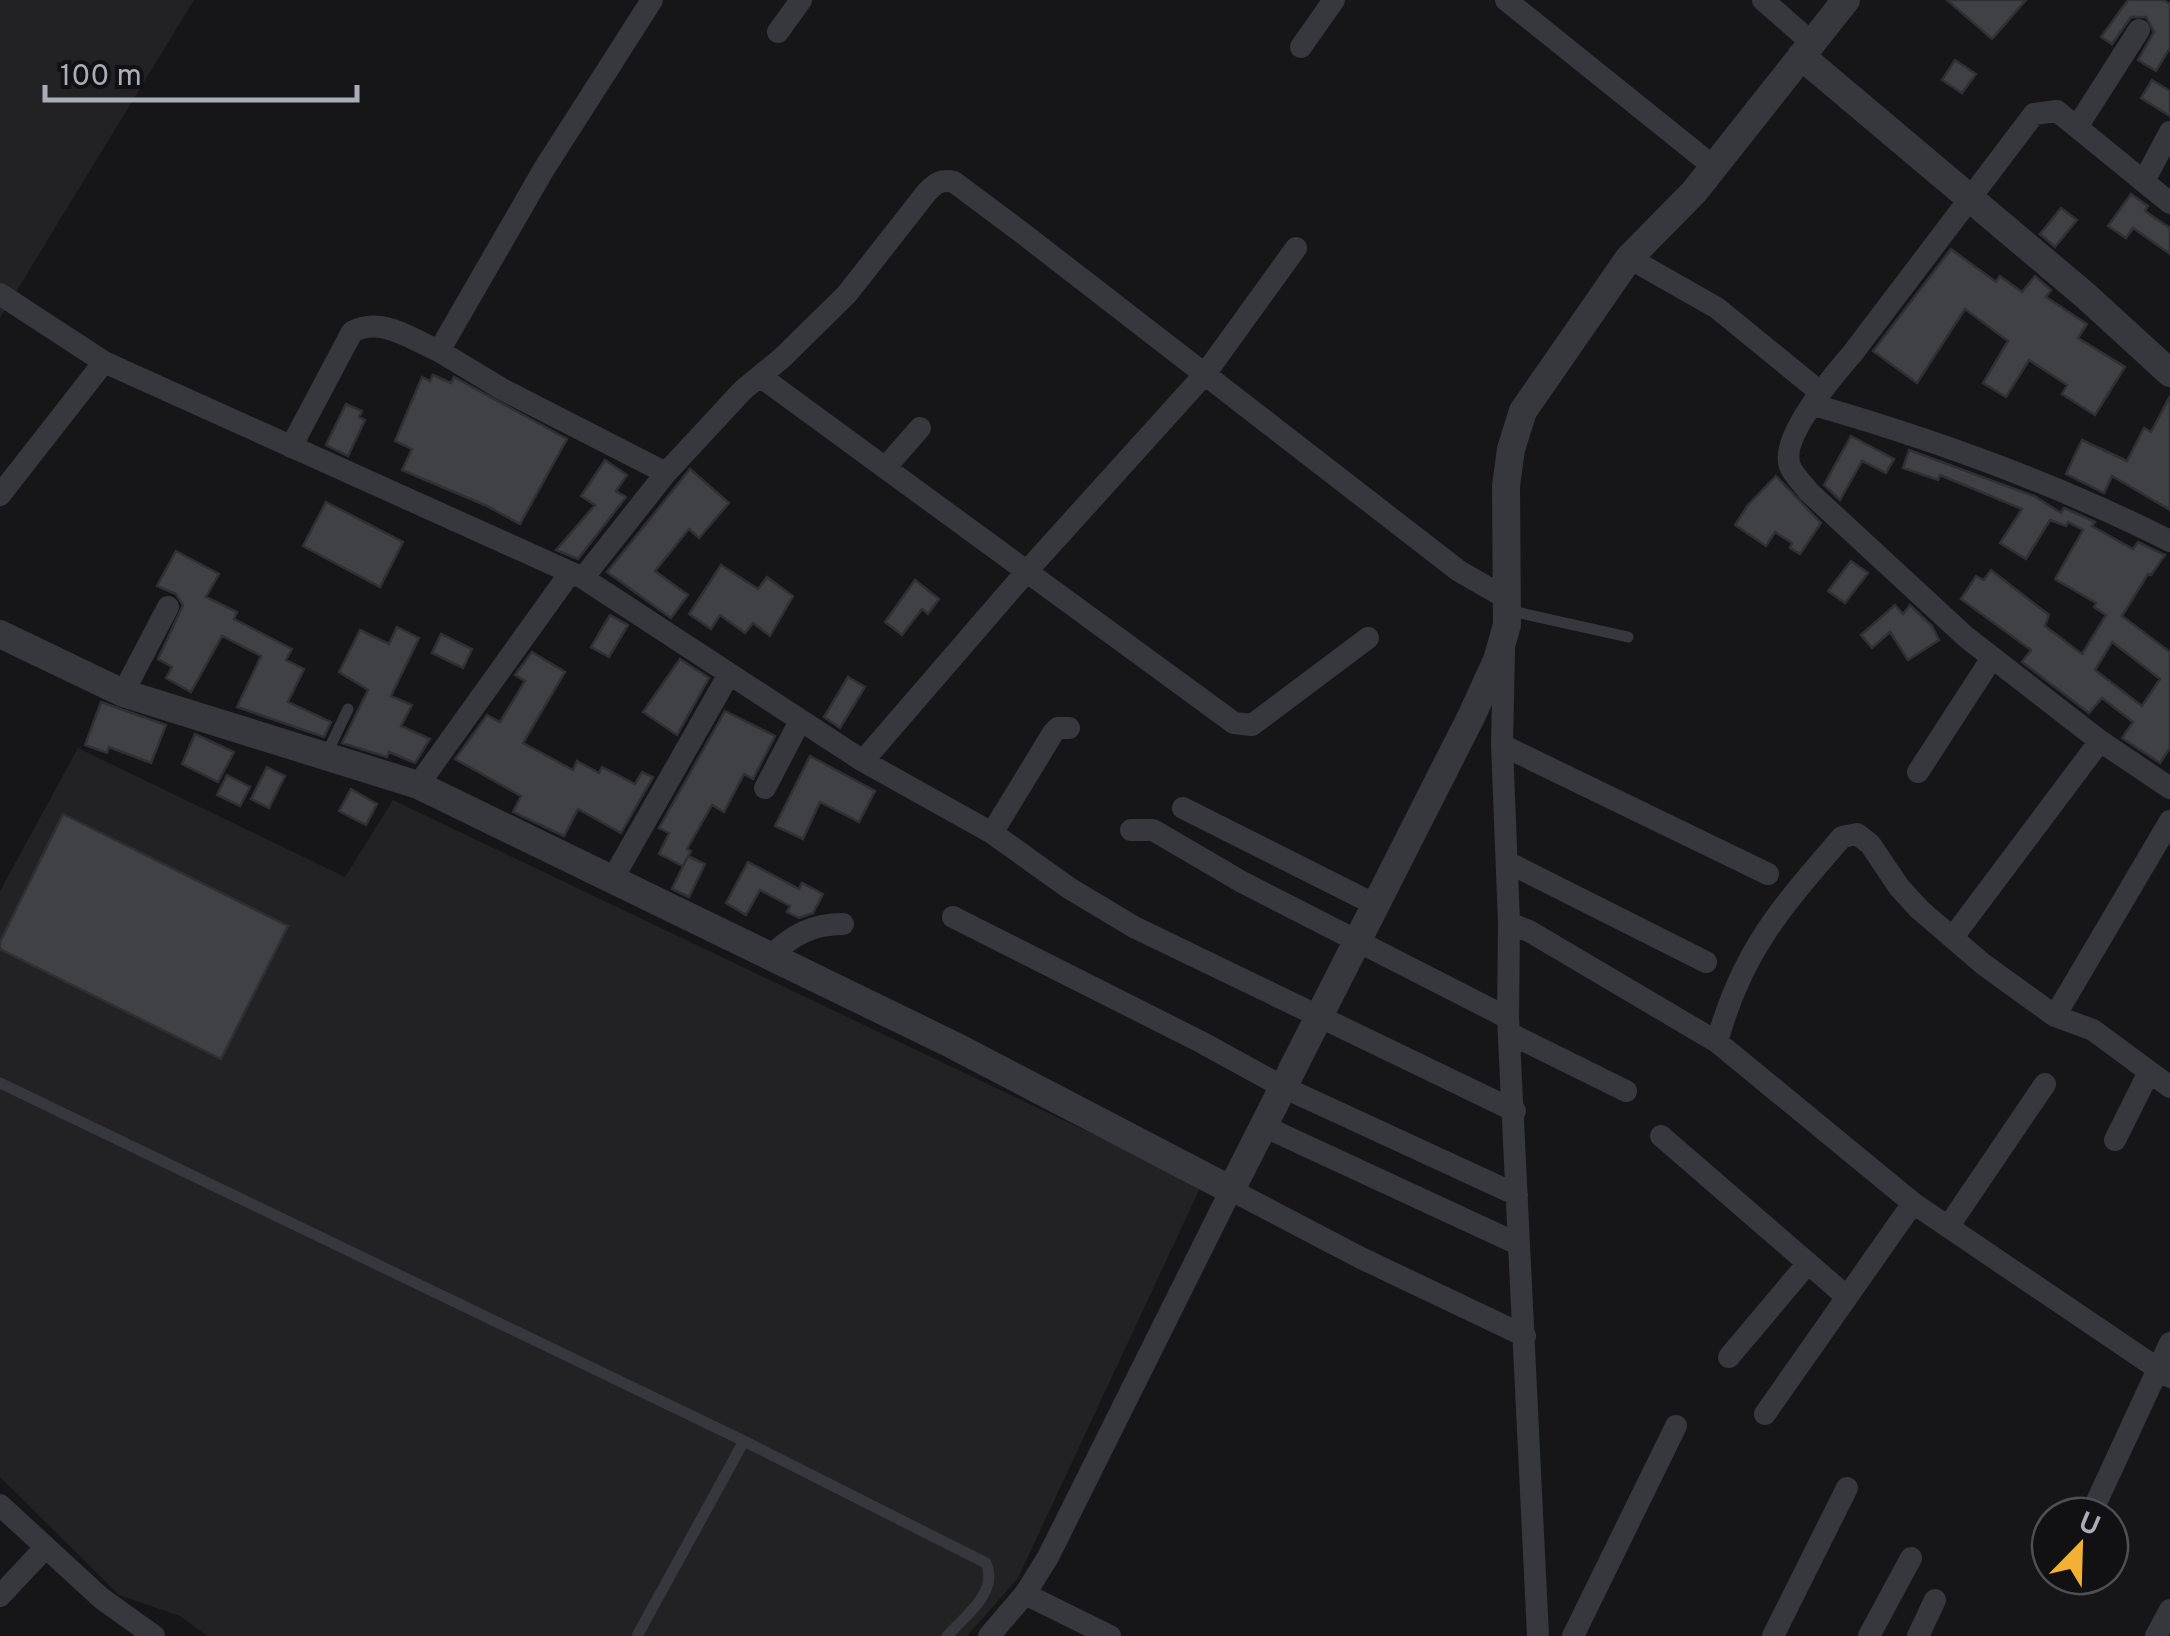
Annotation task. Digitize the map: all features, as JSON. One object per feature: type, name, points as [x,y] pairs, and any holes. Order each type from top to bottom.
[{"type":"street","points":[[439,352],[544,169],[652,0]]},
{"type":"street","points":[[778,32],[801,0]]},
{"type":"street","points":[[1302,48],[1334,0]]},
{"type":"street","points":[[1506,0],[1714,167]]},
{"type":"street","points":[[1763,0],[1806,50],[2170,373]]},
{"type":"street","points":[[1538,1636],[1509,1026],[1509,864],[1502,745],[1506,486],[1517,427],[1523,411],[1622,267],[1675,214],[1846,0]]},
{"type":"street","points":[[2077,127],[2139,30]]},
{"type":"street","points":[[2170,202],[2056,111],[2034,114],[1817,398],[1789,449],[1790,466],[1810,492],[1992,658],[2100,741],[2170,788]]},
{"type":"street","points":[[2144,181],[2170,132]]},
{"type":"street","points":[[418,784],[577,576],[666,472],[726,407],[847,294],[927,192],[946,180],[1022,232],[1506,604]]},
{"type":"street","points":[[863,760],[1204,374],[1296,248]]},
{"type":"street","points":[[1622,267],[1716,308],[1817,398],[2031,478],[2170,542]]},
{"type":"street","points":[[0,294],[104,362],[577,576],[800,721],[992,833],[1069,888],[1134,927],[1514,1111]]},
{"type":"street","points":[[291,447],[352,332],[364,326],[384,326],[666,472]]},
{"type":"street","points":[[0,495],[104,362]]},
{"type":"street","points":[[761,377],[1242,726],[1265,716],[1368,638]]},
{"type":"street","points":[[885,468],[920,428]]},
{"type":"street","points":[[123,693],[168,607]]},
{"type":"street","points":[[0,634],[123,693],[418,784],[953,1045],[1362,1258],[1526,1336]]},
{"type":"street","points":[[989,1636],[1025,1594],[1065,1525],[1471,717],[1504,642]]},
{"type":"street","points":[[1918,772],[1992,658]]},
{"type":"street","points":[[612,880],[729,674]]},
{"type":"street","points":[[765,788],[800,721]]},
{"type":"street","points":[[992,833],[1053,733],[1058,728],[1069,728]]},
{"type":"street","points":[[1952,937],[2100,741]]},
{"type":"street","points":[[1502,745],[1768,874]]},
{"type":"street","points":[[1183,808],[1374,904]]},
{"type":"street","points":[[2055,1016],[2170,821]]},
{"type":"street","points":[[1131,830],[1153,830],[1626,1091]]},
{"type":"street","points":[[1716,1041],[1748,957],[1783,905],[1842,837],[1850,834],[1865,838],[1898,887],[2015,989],[2055,1016],[2092,1030],[2170,1087]]},
{"type":"street","points":[[1509,864],[1706,962]]},
{"type":"street","points":[[952,917],[1284,1087],[1517,1195]]},
{"type":"street","points":[[1509,923],[1716,1041],[1913,1203],[2164,1374]]},
{"type":"street","points":[[770,957],[786,940],[805,930],[843,924]]},
{"type":"street","points":[[2115,1140],[2149,1072]]},
{"type":"street","points":[[1948,1227],[2045,1084]]},
{"type":"street","points":[[1263,1126],[1518,1244]]},
{"type":"street","points":[[1661,1136],[1846,1298]]},
{"type":"street","points":[[1765,1414],[1913,1203]]},
{"type":"street","points":[[1729,1358],[1808,1263]]},
{"type":"street","points":[[2100,1496],[2164,1374],[2170,1342]]},
{"type":"street","points":[[1573,1636],[1676,1426]]},
{"type":"street","points":[[1773,1636],[1848,1488]]},
{"type":"street","points":[[0,1505],[101,1598],[154,1636]]},
{"type":"street","points":[[0,1596],[45,1548]]},
{"type":"street","points":[[1870,1636],[1912,1558]]},
{"type":"street","points":[[1025,1594],[1110,1636]]},
{"type":"street","points":[[1918,1636],[1936,1600]]},
{"type":"lane","points":[[1506,604],[1628,637]]},
{"type":"lane","points":[[326,755],[348,708]]},
{"type":"lane","points":[[0,1083],[744,1442],[986,1564],[992,1576],[989,1588],[947,1636]]},
{"type":"lane","points":[[637,1636],[744,1442]]},
{"type":"shaded area","points":[[0,0],[194,0],[0,318]]},
{"type":"shaded area","points":[[78,748],[345,877],[393,800],[1201,1186],[1018,1578],[967,1636],[207,1636],[180,1616],[119,1595],[0,1477],[0,891]]},
{"type":"building","points":[[1947,0],[2026,0],[1992,39]]},
{"type":"building","points":[[2128,0],[2163,0],[2170,4],[2170,48],[2156,71],[2138,60],[2154,32],[2146,17],[2131,17],[2112,44],[2101,37]]},
{"type":"building","points":[[1955,60],[1976,74],[1962,93],[1942,80]]},
{"type":"building","points":[[2152,80],[2170,91],[2170,116],[2141,98]]},
{"type":"building","points":[[2131,194],[2148,206],[2145,211],[2170,228],[2170,254],[2133,228],[2126,238],[2108,226]]},
{"type":"building","points":[[2061,208],[2077,220],[2055,247],[2040,234]]},
{"type":"building","points":[[1951,249],[1996,282],[2000,276],[2022,292],[2035,276],[2051,290],[2046,297],[2087,324],[2078,338],[2125,367],[2095,415],[2062,394],[2067,385],[2029,360],[2006,397],[1983,383],[2008,341],[1965,309],[1917,383],[1873,351]]},
{"type":"building","points":[[433,375],[451,383],[454,377],[567,439],[520,524],[402,470],[412,449],[395,441],[422,377],[430,381]]},
{"type":"building","points":[[2170,396],[2170,510],[2112,476],[2104,493],[2066,474],[2082,440],[2127,461],[2144,428],[2151,432]]},
{"type":"building","points":[[346,404],[362,411],[359,417],[365,420],[348,456],[326,445]]},
{"type":"building","points":[[1851,436],[1894,459],[1886,473],[1862,461],[1840,500],[1824,485]]},
{"type":"building","points":[[1909,450],[2034,496],[2061,513],[2064,508],[2078,514],[2133,549],[2138,542],[2165,555],[2122,616],[2170,652],[2170,748],[2160,763],[2122,738],[2133,722],[2102,698],[2089,713],[2022,662],[2031,650],[1961,599],[1976,576],[1984,580],[1991,570],[2049,615],[2045,626],[2082,654],[2106,615],[2094,607],[2096,603],[2055,579],[2083,530],[2068,522],[2066,526],[2050,520],[2026,559],[2000,543],[2022,509],[1940,475],[1938,480],[1903,468]],"holes":[[[2112,642],[2160,679],[2142,706],[2095,670]]]},
{"type":"building","points":[[605,460],[627,475],[616,491],[626,497],[578,559],[556,550],[595,505],[581,496]]},
{"type":"building","points":[[690,469],[729,503],[699,538],[689,529],[655,571],[688,595],[671,618],[607,572]]},
{"type":"building","points":[[1776,476],[1821,523],[1800,554],[1775,532],[1766,546],[1735,525]]},
{"type":"building","points":[[326,502],[403,542],[380,587],[303,546]]},
{"type":"building","points":[[176,551],[219,574],[206,597],[237,612],[234,619],[292,649],[286,660],[304,669],[288,702],[331,722],[324,737],[237,707],[261,656],[222,636],[191,692],[166,678],[172,667],[158,659],[183,605],[176,594],[157,586]]},
{"type":"building","points":[[1851,561],[1868,573],[1845,603],[1828,591]]},
{"type":"building","points":[[721,565],[758,589],[767,577],[793,596],[770,636],[753,623],[745,633],[720,615],[711,629],[689,614]]},
{"type":"building","points":[[915,580],[939,599],[928,614],[922,609],[902,635],[885,622]]},
{"type":"building","points":[[1895,605],[1903,614],[1910,605],[1932,626],[1939,640],[1908,660],[1890,632],[1872,648],[1861,635]]},
{"type":"building","points":[[610,615],[628,625],[609,657],[591,647]]},
{"type":"building","points":[[397,627],[419,638],[391,696],[412,705],[401,726],[430,739],[415,763],[389,752],[387,757],[342,743],[368,690],[339,672],[360,630],[389,644]]},
{"type":"building","points":[[441,634],[472,649],[463,668],[432,653]]},
{"type":"building","points":[[532,652],[565,672],[523,743],[573,770],[577,761],[599,773],[602,767],[635,784],[642,772],[653,777],[621,833],[578,809],[564,836],[513,812],[521,796],[455,759],[487,715],[500,722],[525,681],[515,675]]},
{"type":"building","points":[[680,659],[709,678],[677,735],[643,712]]},
{"type":"building","points":[[848,677],[865,687],[840,728],[824,717]]},
{"type":"building","points":[[101,702],[166,725],[151,763],[109,747],[107,753],[85,745]]},
{"type":"building","points":[[725,711],[775,736],[753,779],[744,774],[724,812],[712,805],[687,849],[691,851],[683,866],[659,854],[669,833],[659,828]]},
{"type":"building","points":[[195,734],[234,752],[218,782],[182,764]]},
{"type":"building","points":[[810,756],[875,791],[859,822],[820,802],[803,839],[775,826]]},
{"type":"building","points":[[267,767],[285,776],[269,808],[251,799]]},
{"type":"building","points":[[227,775],[250,787],[240,806],[217,795]]},
{"type":"building","points":[[351,789],[377,804],[366,825],[339,811]]},
{"type":"building","points":[[63,814],[288,926],[221,1059],[0,949]]},
{"type":"building","points":[[688,856],[705,864],[689,897],[672,889]]},
{"type":"building","points":[[748,862],[799,889],[802,883],[823,894],[813,913],[799,918],[787,912],[790,906],[760,890],[746,915],[726,903]]}]
